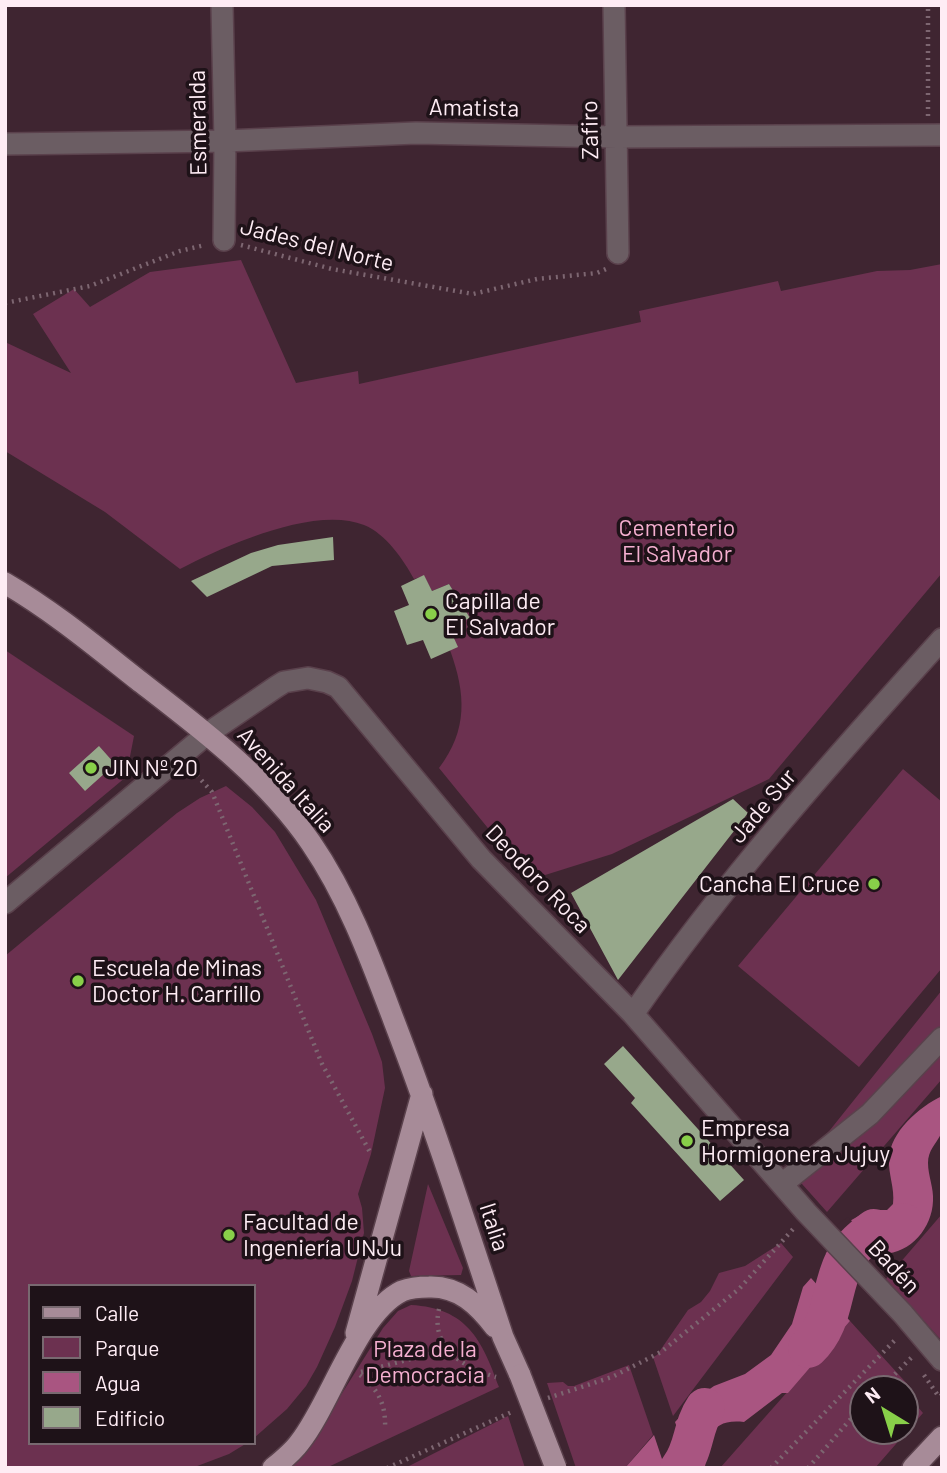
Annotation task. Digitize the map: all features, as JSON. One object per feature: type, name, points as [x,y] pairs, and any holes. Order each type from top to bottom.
[{"type":"main road","name":"Avenida Italia","points":[[5,583],[71,626],[207,734],[243,765],[281,806],[317,852],[339,891],[359,932],[422,1094]]},
{"type":"main road","name":"Italia","points":[[422,1094],[503,1337],[556,1468]]},
{"type":"main road","points":[[352,1349],[422,1094]]},
{"type":"main road","points":[[273,1468],[300,1442],[352,1349],[370,1322],[393,1297],[404,1291],[426,1287],[453,1291],[471,1300],[503,1337]]},
{"type":"main road","points":[[913,1468],[942,1437]]},
{"type":"street","name":"Esmeralda","points":[[222,5],[224,240]]},
{"type":"street","name":"Zafiro","points":[[614,5],[618,253]]},
{"type":"street","name":"Amatista","points":[[5,144],[225,141],[416,133],[617,137],[935,135]]},
{"type":"street","name":"Jade Sur","points":[[633,1014],[661,973],[760,849],[942,639]]},
{"type":"street","name":"Deodoro Roca","points":[[5,903],[207,734],[284,682],[317,679],[338,687],[481,859],[633,1014],[806,1212]]},
{"type":"street","points":[[782,1184],[870,1114],[942,1038]]},
{"type":"street","name":"Badén","points":[[806,1212],[903,1314],[942,1360]]},
{"type":"path","points":[[928,5],[935,135]]},
{"type":"path","name":"Jades del Norte","points":[[5,303],[90,286],[180,251],[224,240],[332,269],[473,294],[537,279],[597,273],[612,266],[618,253]]},
{"type":"path","points":[[179,757],[212,792],[322,1064],[371,1154]]},
{"type":"path","points":[[541,1401],[612,1377],[662,1352],[739,1289],[791,1234],[806,1212]]},
{"type":"path","points":[[439,1309],[438,1329],[449,1349],[465,1367],[496,1377]]},
{"type":"path","points":[[771,1468],[898,1337],[939,1397],[942,1395]]},
{"type":"path","points":[[385,1429],[384,1404],[374,1388],[355,1374],[449,1349]]},
{"type":"path","points":[[894,1375],[912,1357]]},
{"type":"path","points":[[387,1468],[517,1410]]},
{"type":"path","points":[[808,1468],[849,1421]]},
{"type":"green space","name":"Cementerio El Salvador","points":[[241,260],[296,383],[358,371],[359,384],[641,322],[639,311],[778,281],[781,291],[877,271],[910,270],[942,264],[942,573],[769,779],[612,854],[542,876],[528,874],[439,768],[455,740],[461,711],[459,682],[450,650],[457,646],[449,627],[469,617],[449,584],[432,591],[424,576],[414,579],[399,555],[380,534],[364,525],[344,520],[321,520],[270,531],[180,569],[105,512],[5,451],[5,342],[71,373],[33,314],[74,289],[90,307],[150,272]]},
{"type":"green space","points":[[5,650],[134,736],[126,777],[5,878]]},
{"type":"green space","name":"Cancha El Cruce","points":[[903,769],[942,802],[942,968],[859,1067],[738,966]]},
{"type":"green space","points":[[226,786],[252,807],[275,832],[316,900],[382,1062],[385,1088],[371,1154],[358,1194],[364,1233],[352,1281],[335,1327],[306,1386],[287,1409],[256,1436],[256,1284],[28,1284],[28,1445],[244,1445],[229,1454],[192,1468],[5,1468],[5,956],[177,813]]},
{"type":"green space","points":[[942,990],[942,1079],[827,1212],[794,1175]]},
{"type":"green space","points":[[428,1184],[463,1268],[461,1275],[411,1276],[409,1271]]},
{"type":"green space","points":[[942,1214],[942,1341],[886,1279]]},
{"type":"green space","points":[[781,1243],[793,1257],[673,1416],[653,1357],[688,1310],[701,1302],[710,1291],[719,1273],[745,1266]]},
{"type":"green space","name":"Plaza de la Democracia","points":[[411,1305],[446,1312],[470,1330],[486,1355],[499,1387],[326,1468],[289,1468],[307,1449],[383,1328],[398,1311]]},
{"type":"green space","points":[[850,1321],[899,1375],[849,1375],[849,1445],[895,1445],[875,1468],[720,1468]]},
{"type":"green space","points":[[629,1365],[653,1435],[625,1468],[576,1468],[547,1383],[563,1382],[574,1386]]},
{"type":"green space","points":[[508,1416],[525,1468],[405,1468]]},
{"type":"water","points":[[942,1096],[942,1130],[928,1158],[933,1196],[929,1221],[911,1244],[893,1253],[883,1254],[848,1222],[869,1210],[887,1210],[893,1204],[889,1159],[894,1139],[915,1114]]},
{"type":"water","points":[[811,1278],[850,1321],[788,1393],[782,1393],[744,1422],[732,1422],[717,1427],[709,1440],[705,1468],[691,1468],[675,1422],[701,1395],[714,1386],[745,1374],[771,1355],[792,1324],[803,1287]]},
{"type":"water","points":[[654,1435],[665,1468],[625,1468]]},
{"type":"pier","points":[[848,1217],[887,1258],[863,1258],[837,1228],[838,1224]]},
{"type":"building","points":[[333,537],[334,560],[272,566],[207,597],[191,581],[251,553],[278,545]]},
{"type":"building","name":"Capilla de El Salvador","points":[[424,575],[432,591],[449,584],[470,618],[449,627],[458,647],[431,659],[423,640],[407,645],[394,611],[409,605],[401,586]]},
{"type":"building","points":[[99,746],[115,764],[85,791],[69,773]]},
{"type":"building","points":[[733,799],[748,813],[618,980],[571,893]]},
{"type":"building","name":"Empresa Hormigonera Jujuy","points":[[623,1046],[744,1180],[720,1201],[631,1103],[635,1098],[604,1064]]},
{"type":"waterway","points":[[808,1348],[823,1328],[840,1273],[850,1252],[874,1229],[890,1230],[903,1223]]},
{"type":"waterway","points":[[680,1468],[705,1408]]},
{"type":"place","name":"Capilla de El Salvador","points":[[431,614]]},
{"type":"place","name":"JIN Nº 20","points":[[91,768]]},
{"type":"place","name":"Cancha El Cruce","points":[[874,884]]},
{"type":"place","name":"Escuela de Minas Doctor H. Carrillo","points":[[78,981]]},
{"type":"place","name":"Empresa Hormigonera Jujuy","points":[[687,1141]]},
{"type":"place","name":"Facultad de Ingeniería UNJu","points":[[229,1235]]}]
